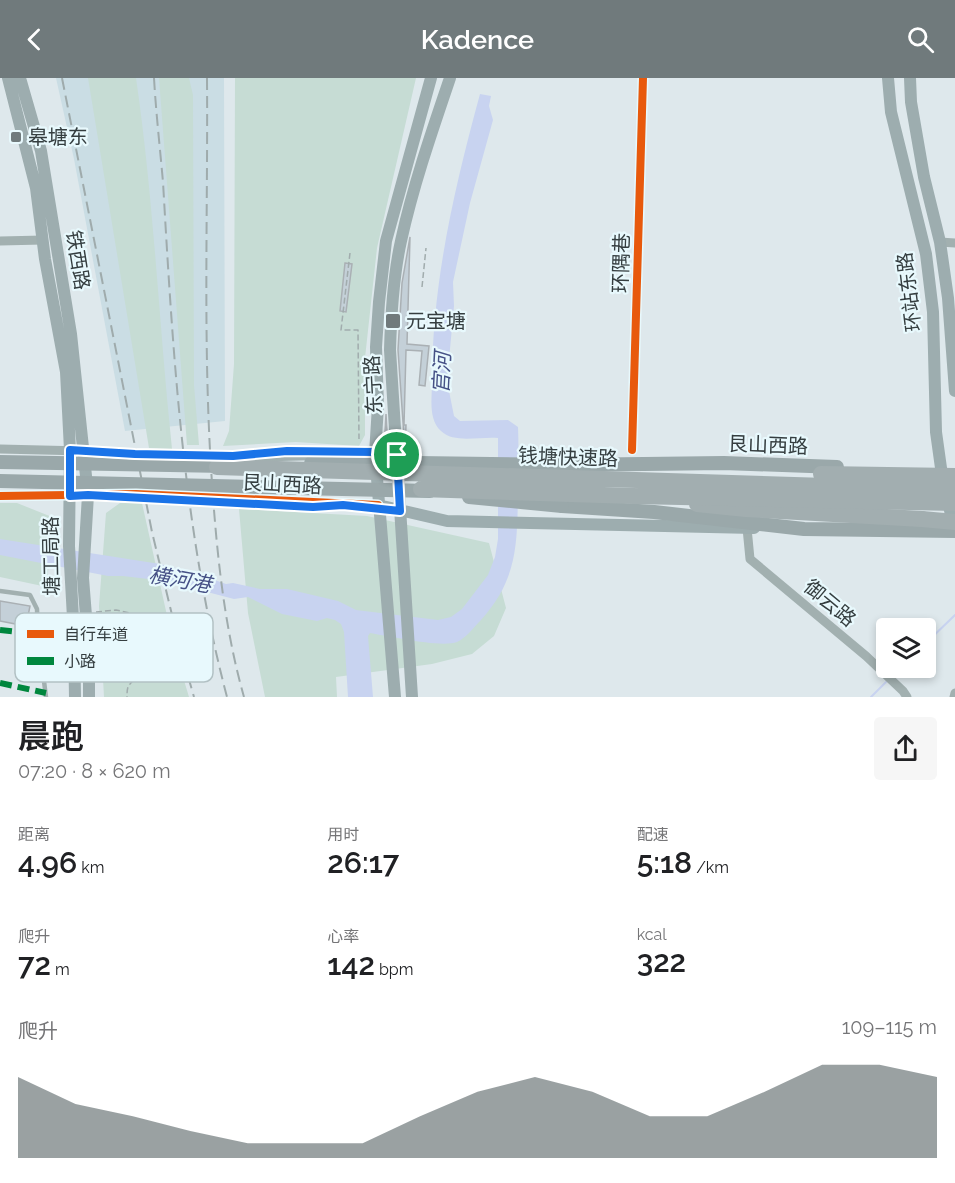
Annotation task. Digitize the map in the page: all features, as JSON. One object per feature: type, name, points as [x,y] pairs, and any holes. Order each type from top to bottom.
[{"type":"highway","name":"钱塘快速路","points":[[219,462],[576,478],[955,490]]},
{"type":"highway","points":[[576,478],[702,473],[950,474]]},
{"type":"highway","name":"钱塘快速路","points":[[421,489],[955,503]]},
{"type":"highway","points":[[633,496],[746,509],[955,522]]},
{"type":"main road","name":"东宁路","points":[[395,697],[375,454],[378,406],[376,347],[386,241],[431,78]]},
{"type":"main road","name":"东宁路","points":[[412,697],[390,350],[395,272],[401,239],[450,78]]},
{"type":"main road","name":"环站东路","points":[[888,78],[891,112],[926,254],[933,312],[936,432],[950,474],[955,532]]},
{"type":"main road","name":"环站东路","points":[[909,78],[924,177],[940,242],[948,298],[955,391]]},
{"type":"main road","name":"铁西路","points":[[9,79],[36,188],[66,372],[70,450]]},
{"type":"main road","name":"铁西路","points":[[9,79],[41,151],[71,334],[84,451]]},
{"type":"main road","name":"塘工局路","points":[[70,450],[69,546],[85,613]]},
{"type":"main road","name":"塘工局路","points":[[75,613],[76,576],[83,549],[88,495],[84,451]]},
{"type":"main road","points":[[375,454],[397,455]]},
{"type":"main road","name":"艮山西路","points":[[0,462],[342,462],[563,465],[712,462],[850,467],[950,474]]},
{"type":"main road","name":"艮山西路","points":[[0,481],[421,489],[489,500],[654,512],[804,529]]},
{"type":"main road","name":"艮山西路","points":[[378,505],[447,521],[955,532]]},
{"type":"main road","name":"塘工局路","points":[[75,682],[75,697]]},
{"type":"street","name":"环隅巷","points":[[632,450],[643,78]]},
{"type":"street","points":[[0,241],[43,240]]},
{"type":"street","points":[[940,242],[955,243]]},
{"type":"street","points":[[0,449],[70,450],[135,457]]},
{"type":"street","name":"艮山西路","points":[[219,462],[375,454]]},
{"type":"street","points":[[0,496],[136,494]]},
{"type":"street","name":"艮山西路","points":[[221,497],[378,505]]},
{"type":"street","name":"御云路","points":[[747,528],[750,559],[866,656],[907,697]]},
{"type":"lane","points":[[0,591],[30,595],[37,613]]},
{"type":"lane","points":[[44,682],[45,697]]},
{"type":"path","points":[[422,287],[426,248]]},
{"type":"path","points":[[350,253],[340,330],[358,330],[359,439]]},
{"type":"path","points":[[85,613],[116,610],[130,613]]},
{"type":"path","points":[[127,697],[129,686],[133,682]]},
{"type":"shaded area","points":[[56,78],[224,78],[225,421],[125,431],[74,159]]},
{"type":"green space","points":[[88,78],[136,78],[152,217],[172,449],[149,448]]},
{"type":"green space","points":[[159,78],[189,78],[193,95],[194,385],[199,445],[187,445]]},
{"type":"green space","points":[[235,78],[416,78],[377,248],[365,358],[365,435],[359,446],[296,442],[223,446],[229,431],[234,364]]},
{"type":"green space","points":[[0,503],[17,503],[52,517],[47,587],[0,577]]},
{"type":"green space","points":[[120,503],[142,503],[166,613],[99,613],[106,513]]},
{"type":"green space","points":[[239,509],[367,516],[489,543],[506,608],[494,636],[472,654],[432,664],[336,677],[337,697],[265,697],[248,613]]},
{"type":"green space","points":[[103,682],[184,682],[189,697],[104,697]]},
{"type":"water","points":[[480,94],[491,96],[489,106],[493,120],[470,203],[453,282],[454,306],[447,381],[454,416],[460,421],[508,420],[518,427],[518,511],[516,545],[509,575],[493,605],[467,635],[457,642],[439,644],[370,633],[368,636],[373,697],[348,697],[344,632],[341,624],[335,620],[327,618],[317,621],[282,614],[248,597],[234,599],[165,581],[108,576],[0,555],[0,539],[160,564],[226,584],[233,583],[260,589],[287,589],[338,601],[356,610],[438,620],[451,617],[462,609],[488,575],[495,557],[498,539],[498,438],[453,437],[446,435],[437,426],[432,414],[433,346],[446,237]]},
{"type":"building","points":[[410,237],[407,344],[429,346],[425,386],[419,385],[422,351],[406,350],[405,451],[398,350],[402,283]]},
{"type":"building","points":[[345,263],[352,264],[346,312],[340,311]]},
{"type":"building","points":[[386,414],[388,450],[384,450]]},
{"type":"building","points":[[0,601],[30,606],[29,613],[15,613],[15,624],[0,621]]},
{"type":"waterway","points":[[936,633],[955,615]]},
{"type":"waterway","points":[[871,697],[886,682]]},
{"type":"tunnel","points":[[135,457],[221,458]]},
{"type":"tunnel","points":[[136,494],[221,497]]},
{"type":"railway","points":[[62,78],[152,532],[172,613]]},
{"type":"railway","points":[[154,78],[182,442],[208,613]]},
{"type":"railway","points":[[207,78],[206,322],[211,468],[215,526],[226,612],[244,697]]},
{"type":"railway","points":[[213,638],[227,697]]},
{"type":"railway","points":[[190,682],[194,697]]},
{"type":"marked path","points":[[0,630],[15,632]]},
{"type":"marked path","points":[[0,683],[46,693]]},
{"type":"cycle path","points":[[632,450],[643,78]]},
{"type":"cycle path","points":[[84,451],[233,456],[287,451],[375,452]]},
{"type":"cycle path","points":[[0,496],[136,494],[378,505]]},
{"type":"place","name":"皋塘东","points":[[16,137]]},
{"type":"place","name":"元宝塘","points":[[393,321]]},
{"type":"route","points":[[70,450],[220,456],[287,451],[375,452],[375,454],[397,455],[400,511],[343,505],[313,507],[88,495],[70,496],[70,450]]},
{"type":"water label","name":"官河","points":[[442,373]]},
{"type":"water label","name":"横河港","points":[[180,580]]}]
